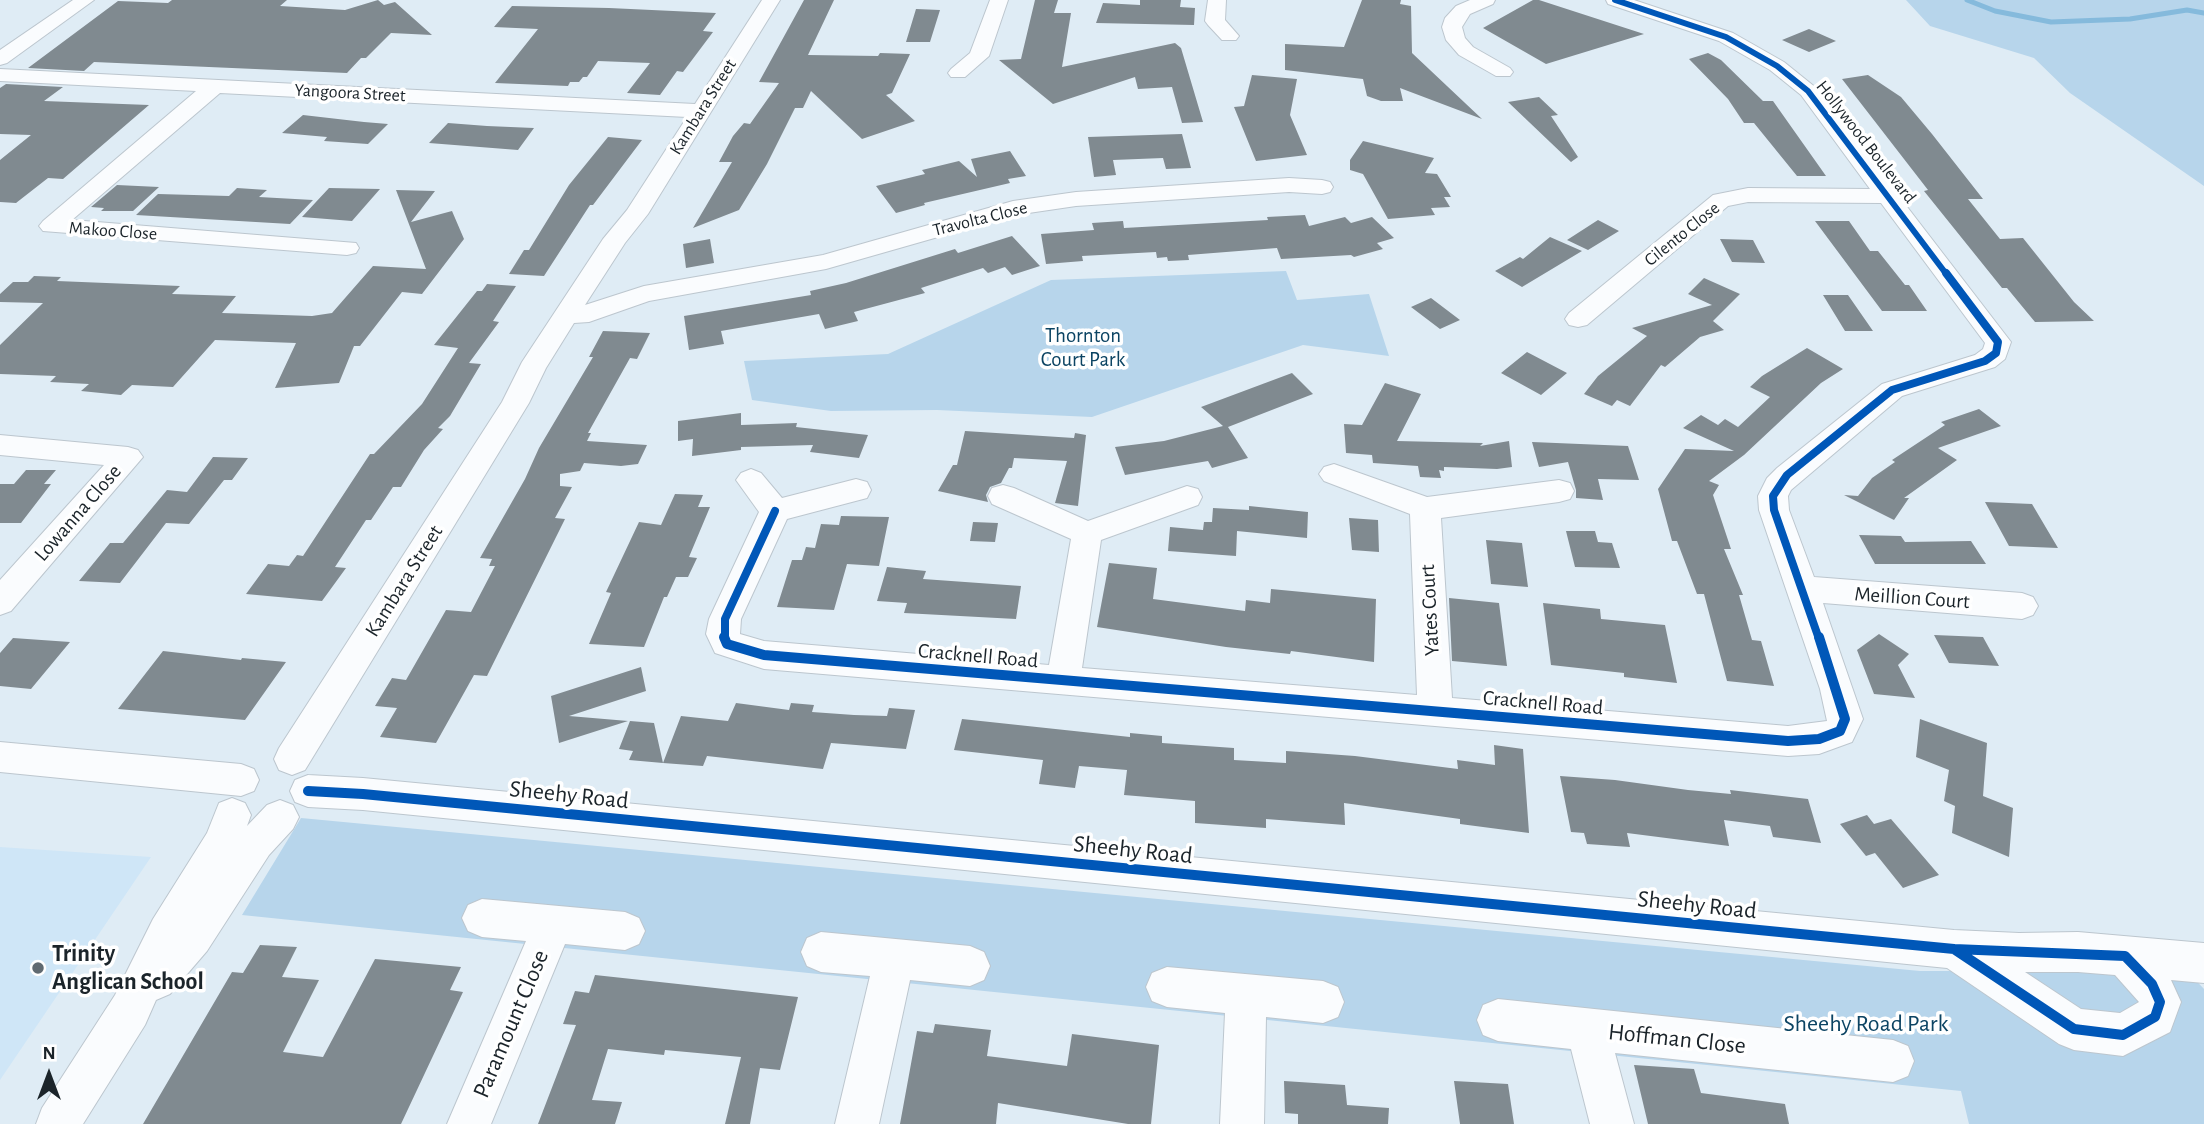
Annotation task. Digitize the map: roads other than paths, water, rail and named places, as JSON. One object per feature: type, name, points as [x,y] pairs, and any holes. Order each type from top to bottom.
[{"type":"street","points":[[0,59],[85,0]]},
{"type":"street","name":"Kambara Street","points":[[300,775],[515,403],[532,368],[615,239],[636,214],[771,0]]},
{"type":"street","points":[[958,74],[979,57],[999,0]]},
{"type":"street","points":[[1217,0],[1216,20],[1229,36]]},
{"type":"street","points":[[1486,0],[1463,10],[1455,18],[1452,27],[1456,40],[1466,51],[1503,72]]},
{"type":"street","name":"Hollywood Boulevard","points":[[1615,0],[1726,37],[1777,66],[1808,91],[1997,342],[1996,354]]},
{"type":"street","points":[[0,65],[4,68],[0,75]]},
{"type":"street","name":"Yangoora Street","points":[[0,75],[701,111]]},
{"type":"street","name":"Makoo Close","points":[[214,86],[51,226],[347,248]]},
{"type":"street","name":"Travolta Close","points":[[580,316],[644,295],[816,264],[986,214],[1047,202],[1289,185],[1322,187]]},
{"type":"street","name":"Cilento Close","points":[[1578,319],[1721,200],[1748,195],[1888,196]]},
{"type":"street","name":"Kambara Street","points":[[515,403],[547,368],[627,240],[636,214]]},
{"type":"street","points":[[605,275],[622,289],[644,295]]},
{"type":"street","name":"Cracknell Road","points":[[775,511],[725,619],[723,634],[727,644],[764,655],[1788,741],[1819,739],[1840,731],[1845,719],[1774,510],[1773,496],[1778,485],[1892,390],[1985,361],[1996,354]]},
{"type":"street","name":"Lowanna Close","points":[[0,445],[128,457],[0,602]]},
{"type":"street","points":[[1334,474],[1425,508],[1458,506],[1559,491]]},
{"type":"street","points":[[751,480],[775,511],[856,490]]},
{"type":"street","points":[[1003,495],[1087,533],[1187,497]]},
{"type":"street","name":"Yates Court","points":[[1425,508],[1435,712]]},
{"type":"street","points":[[1063,681],[1087,533]]},
{"type":"street","name":"Meillion Court","points":[[1803,589],[2022,606]]},
{"type":"street","points":[[0,757],[236,798]]},
{"type":"street","points":[[131,1010],[167,932],[224,840],[236,798],[264,764],[300,775],[296,807],[267,822],[248,824],[236,798]]},
{"type":"street","name":"Sheehy Road","points":[[300,775],[377,795],[1954,949],[2019,953],[2078,951],[2124,956],[2152,984],[2160,1002],[2155,1017],[2123,1035],[2074,1029],[1954,949]]},
{"type":"street","points":[[58,1124],[131,1010],[193,937],[256,843],[280,817]]},
{"type":"street","name":"Paramount Close","points":[[482,918],[625,931]]},
{"type":"street","name":"Paramount Close","points":[[469,1124],[553,924]]},
{"type":"street","points":[[821,952],[970,966]]},
{"type":"street","points":[[2124,956],[2204,963]]},
{"type":"street","points":[[857,1124],[894,959]]},
{"type":"street","points":[[1167,987],[1323,1002]]},
{"type":"street","points":[[1242,1124],[1246,995]]},
{"type":"street","name":"Hoffman Close","points":[[1498,1020],[1893,1061]]},
{"type":"street","name":"Hoffman Close","points":[[1587,1029],[1612,1124]]},
{"type":"waterway","points":[[1967,0],[1995,11],[2051,22],[2130,19],[2187,10],[2204,13]]},
{"type":"place","name":"Trinity Anglican School","points":[[38,968]]},
{"type":"park label","name":"Thornton Court Park","points":[[1083,348]]},
{"type":"park label","name":"Sheehy Road Park","points":[[1866,1024]]}]
